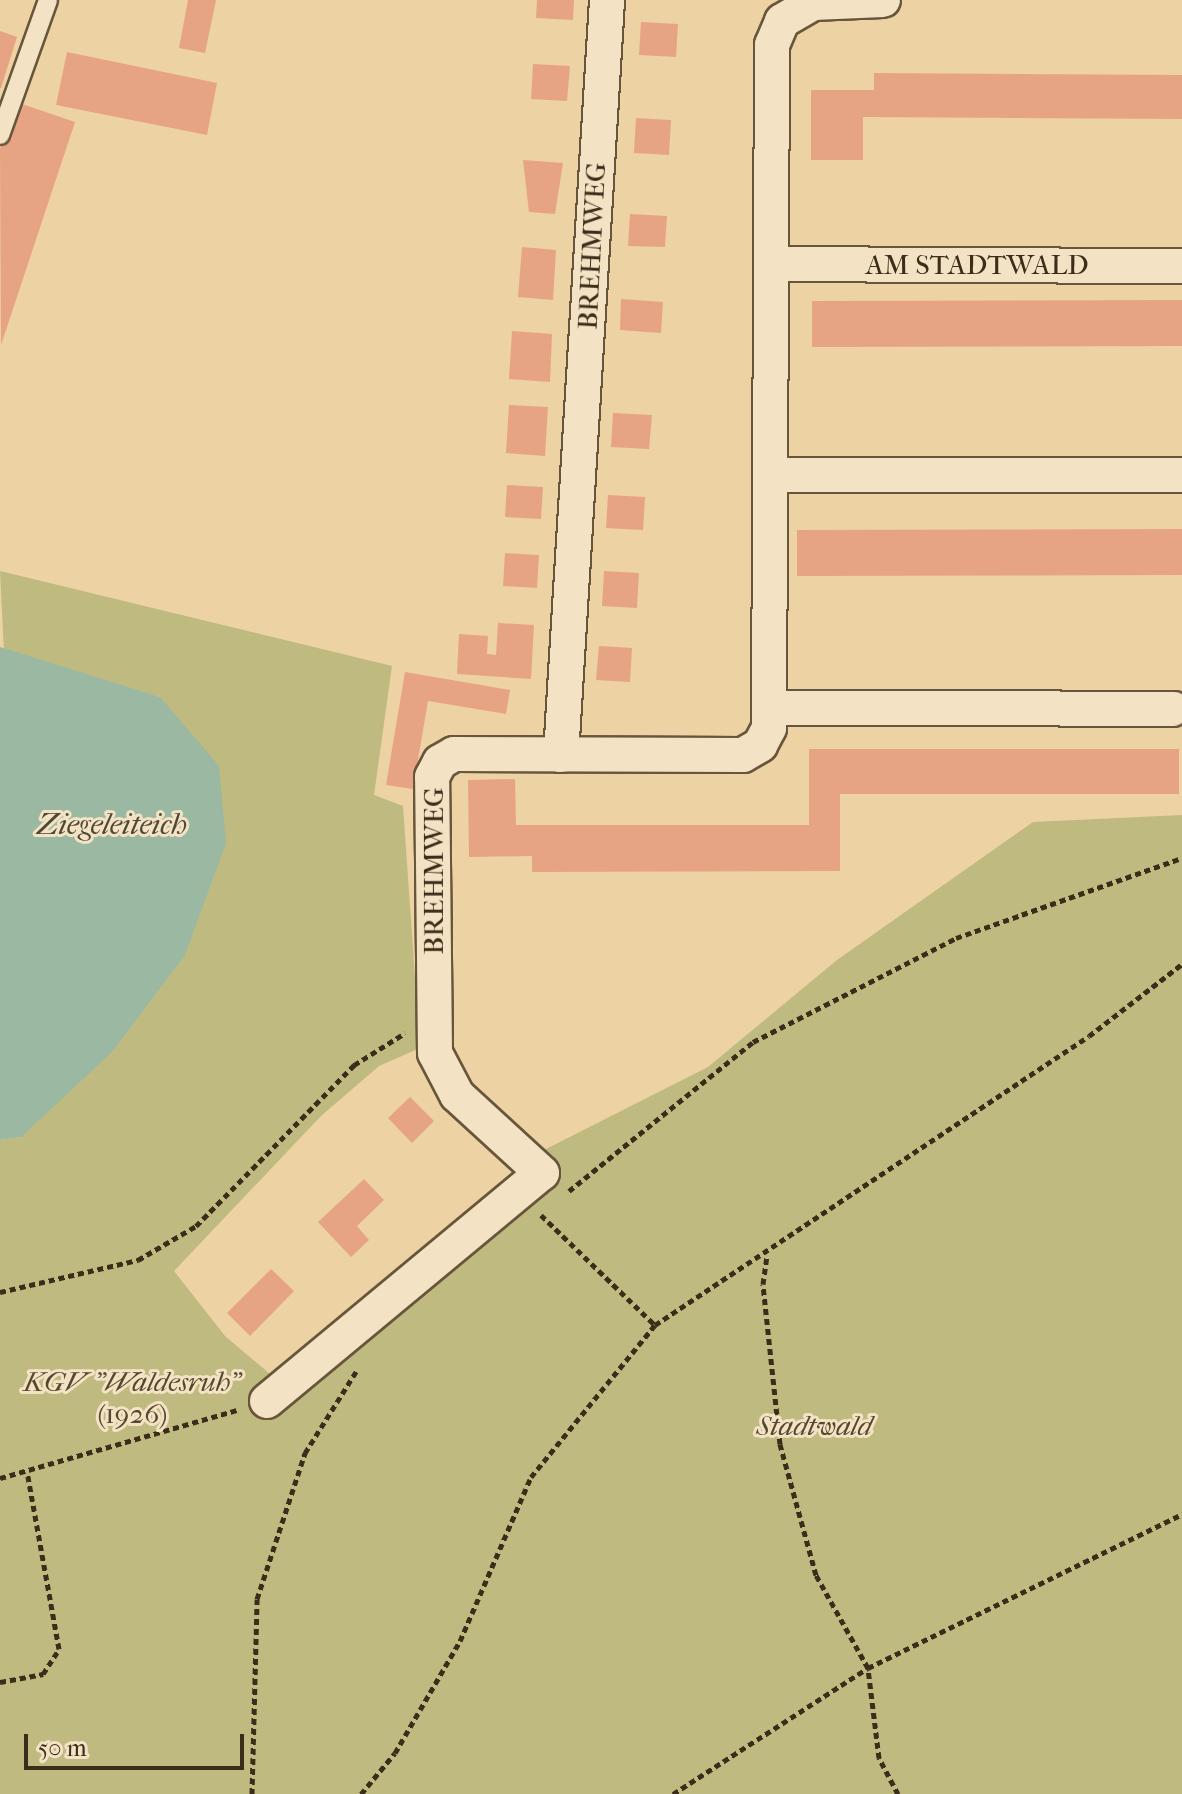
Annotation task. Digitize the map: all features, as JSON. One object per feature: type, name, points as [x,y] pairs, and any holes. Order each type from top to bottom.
[{"type":"street","name":"BREHMWEG","points":[[552,1191],[457,1095],[435,1053],[432,777],[454,754],[561,755],[607,0]]},
{"type":"street","points":[[561,755],[743,755],[760,745],[771,708],[771,264],[777,33],[782,21],[813,3],[883,0]]},
{"type":"street","name":"AM STADTWALD","points":[[771,264],[1182,266]]},
{"type":"street","points":[[773,475],[1182,475]]},
{"type":"street","points":[[771,708],[1173,709]]},
{"type":"street","points":[[267,1401],[552,1191]]},
{"type":"lane","points":[[0,135],[46,1]]},
{"type":"path","points":[[528,1224],[540,1214],[552,1191],[753,1042],[956,938],[1182,858]]},
{"type":"path","points":[[361,1794],[395,1753],[460,1641],[531,1477],[655,1325],[767,1256],[1089,1036],[1182,964]]},
{"type":"path","points":[[0,1292],[138,1260],[196,1226],[354,1065],[399,1034],[435,1031]]},
{"type":"path","points":[[540,1214],[552,1191]]},
{"type":"path","points":[[540,1214],[655,1325]]},
{"type":"path","points":[[767,1256],[763,1284],[780,1444],[816,1575],[868,1668],[879,1758],[898,1794]]},
{"type":"path","points":[[252,1794],[257,1599],[271,1542],[305,1453],[359,1365]]},
{"type":"path","points":[[0,1478],[267,1401]]},
{"type":"path","points":[[0,1682],[43,1674],[59,1649],[27,1472]]},
{"type":"path","points":[[673,1794],[868,1668],[1182,1514]]},
{"type":"green space","name":"Stadtwald","points":[[0,571],[392,666],[374,795],[403,806],[420,1048],[379,1066],[321,1116],[174,1271],[225,1336],[276,1379],[542,1151],[708,1067],[837,960],[1033,822],[1182,815],[1182,1794],[0,1794],[0,1140],[21,1137],[160,697],[4,653]]},
{"type":"water","name":"Ziegeleiteich","points":[[0,647],[160,697],[219,766],[226,843],[185,955],[112,1052],[21,1137],[0,1140]]},
{"type":"building","points":[[188,0],[216,0],[205,53],[179,48]]},
{"type":"building","points":[[537,0],[574,0],[573,20],[536,18]]},
{"type":"building","points":[[641,22],[678,24],[676,57],[639,55]]},
{"type":"building","points":[[0,31],[17,37],[1,88],[0,88]]},
{"type":"building","points":[[67,52],[217,83],[207,135],[56,105]]},
{"type":"building","points":[[533,64],[570,66],[567,101],[531,99]]},
{"type":"building","points":[[874,73],[1182,75],[1182,119],[863,117],[863,160],[811,160],[811,90],[874,90]]},
{"type":"building","points":[[16,102],[75,122],[1,345],[0,149]]},
{"type":"building","points":[[636,118],[671,120],[669,155],[634,153]]},
{"type":"building","points":[[523,160],[563,163],[555,214],[529,212]]},
{"type":"building","points":[[630,214],[667,216],[665,247],[628,246]]},
{"type":"building","points":[[522,247],[556,250],[553,300],[518,297]]},
{"type":"building","points":[[621,299],[663,302],[661,333],[620,330]]},
{"type":"building","points":[[1182,300],[1182,346],[812,347],[812,301]]},
{"type":"building","points":[[512,331],[552,334],[550,382],[509,379]]},
{"type":"building","points":[[509,405],[548,407],[545,456],[506,453]]},
{"type":"building","points":[[613,413],[652,415],[649,449],[611,447]]},
{"type":"building","points":[[507,485],[543,487],[541,519],[505,517]]},
{"type":"building","points":[[608,495],[645,497],[643,530],[606,528]]},
{"type":"building","points":[[1182,529],[1182,575],[797,576],[797,530]]},
{"type":"building","points":[[505,553],[539,555],[537,588],[503,586]]},
{"type":"building","points":[[604,571],[639,573],[637,608],[602,606]]},
{"type":"building","points":[[498,623],[534,625],[531,679],[457,674],[459,634],[488,636],[487,654],[496,655]]},
{"type":"building","points":[[599,646],[632,648],[630,682],[596,680]]},
{"type":"building","points":[[405,672],[510,690],[506,714],[428,701],[413,789],[386,785]]},
{"type":"building","points":[[809,749],[1179,749],[1179,794],[840,794],[840,871],[532,872],[532,856],[469,857],[468,780],[515,779],[516,825],[809,825]]},
{"type":"building","points":[[410,1097],[434,1121],[412,1143],[388,1118]]},
{"type":"building","points":[[364,1179],[384,1200],[357,1226],[369,1240],[351,1257],[318,1222]]},
{"type":"building","points":[[271,1269],[294,1291],[250,1336],[227,1313]]},
{"type":"park label","name":"KGV \"Waldesruh\" (1926)","points":[[132,1398]]}]
